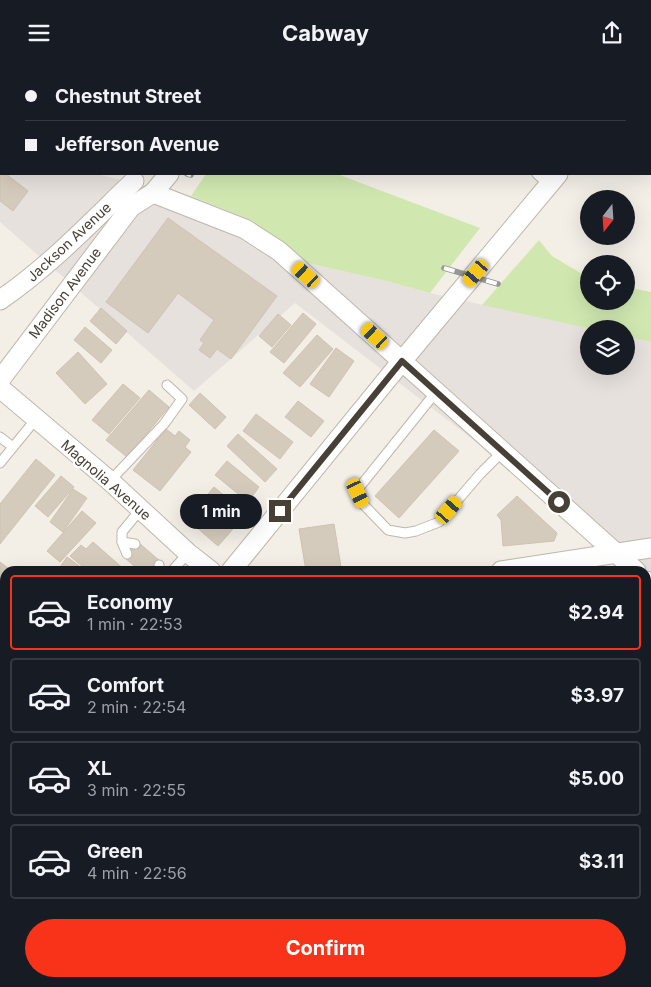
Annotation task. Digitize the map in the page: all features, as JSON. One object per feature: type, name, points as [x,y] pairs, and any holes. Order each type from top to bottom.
[{"type":"street","name":"Madison Avenue","points":[[0,380],[131,207],[153,193],[168,175]]},
{"type":"street","points":[[131,207],[137,177]]},
{"type":"street","name":"Jackson Avenue","points":[[0,300],[22,285],[66,247],[137,177]]},
{"type":"street","points":[[235,566],[402,361],[548,177]]},
{"type":"street","points":[[153,193],[244,229],[279,251],[630,566]]},
{"type":"street","name":"Magnolia Avenue","points":[[0,388],[110,481],[140,510],[205,566]]},
{"type":"street","points":[[552,566],[616,553],[651,549]]},
{"type":"lane","points":[[110,481],[164,424],[182,399],[167,385]]},
{"type":"lane","points":[[436,391],[358,489],[362,503],[388,530],[405,533],[439,522],[480,474],[503,451]]},
{"type":"lane","points":[[0,463],[36,419]]},
{"type":"lane","points":[[0,437],[13,447]]},
{"type":"lane","points":[[127,554],[122,542],[122,532],[140,510]]},
{"type":"lane","points":[[122,542],[136,544]]},
{"type":"lane","points":[[176,566],[188,553]]},
{"type":"shaded area","points":[[0,175],[100,175],[191,196],[253,221],[299,261],[430,293],[580,326],[580,375],[635,375],[635,338],[651,342],[651,566],[637,566],[295,303],[194,391],[0,222]]},
{"type":"green space","points":[[205,175],[340,175],[480,228],[430,293],[299,261],[253,221],[191,196]]},
{"type":"green space","points":[[539,240],[552,256],[580,273],[580,310],[635,310],[635,289],[651,292],[651,342],[635,338],[635,320],[580,320],[580,326],[482,305]]},
{"type":"building","points":[[0,175],[7,175],[28,191],[13,211],[0,201]]},
{"type":"building","points":[[168,218],[277,296],[231,359],[217,349],[210,358],[199,350],[204,343],[200,340],[214,320],[178,293],[148,333],[106,302]]},
{"type":"building","points":[[101,308],[127,331],[116,344],[90,321]]},
{"type":"building","points":[[303,313],[316,324],[284,363],[270,352]]},
{"type":"building","points":[[278,314],[291,325],[272,347],[259,336]]},
{"type":"building","points":[[85,327],[112,350],[101,363],[74,340]]},
{"type":"building","points":[[317,335],[333,349],[300,387],[283,373]]},
{"type":"building","points":[[336,348],[354,361],[329,397],[310,384]]},
{"type":"building","points":[[78,352],[107,384],[85,404],[56,373]]},
{"type":"building","points":[[123,384],[140,398],[109,434],[92,420]]},
{"type":"building","points":[[149,390],[169,407],[127,457],[106,440]]},
{"type":"building","points":[[200,393],[226,417],[215,429],[189,405]]},
{"type":"building","points":[[298,401],[324,421],[311,437],[285,417]]},
{"type":"building","points":[[256,414],[293,442],[280,459],[243,431]]},
{"type":"building","points":[[166,429],[175,436],[179,431],[190,440],[185,447],[191,452],[160,491],[133,470]]},
{"type":"building","points":[[434,430],[459,451],[399,518],[375,496]]},
{"type":"building","points":[[238,434],[277,469],[265,482],[227,446]]},
{"type":"building","points":[[36,459],[55,475],[0,544],[0,504]]},
{"type":"building","points":[[227,461],[259,487],[248,502],[215,475]]},
{"type":"building","points":[[61,476],[74,487],[48,517],[35,506]]},
{"type":"building","points":[[214,487],[246,514],[218,546],[187,519]]},
{"type":"building","points":[[73,489],[87,498],[63,532],[50,522]]},
{"type":"building","points":[[517,496],[557,533],[554,541],[503,546],[501,520],[497,515]]},
{"type":"building","points":[[82,511],[96,523],[60,562],[47,551]]},
{"type":"building","points":[[334,524],[341,566],[305,566],[299,529]]},
{"type":"building","points":[[93,542],[120,566],[82,566],[70,556],[81,545],[86,549]]},
{"type":"building","points":[[138,542],[161,562],[157,566],[134,566],[125,558]]},
{"type":"building","points":[[67,557],[79,566],[61,566]]},
{"type":"railway","points":[[444,268],[498,284]]},
{"type":"route","points":[[280,511],[402,361],[559,502]]}]
